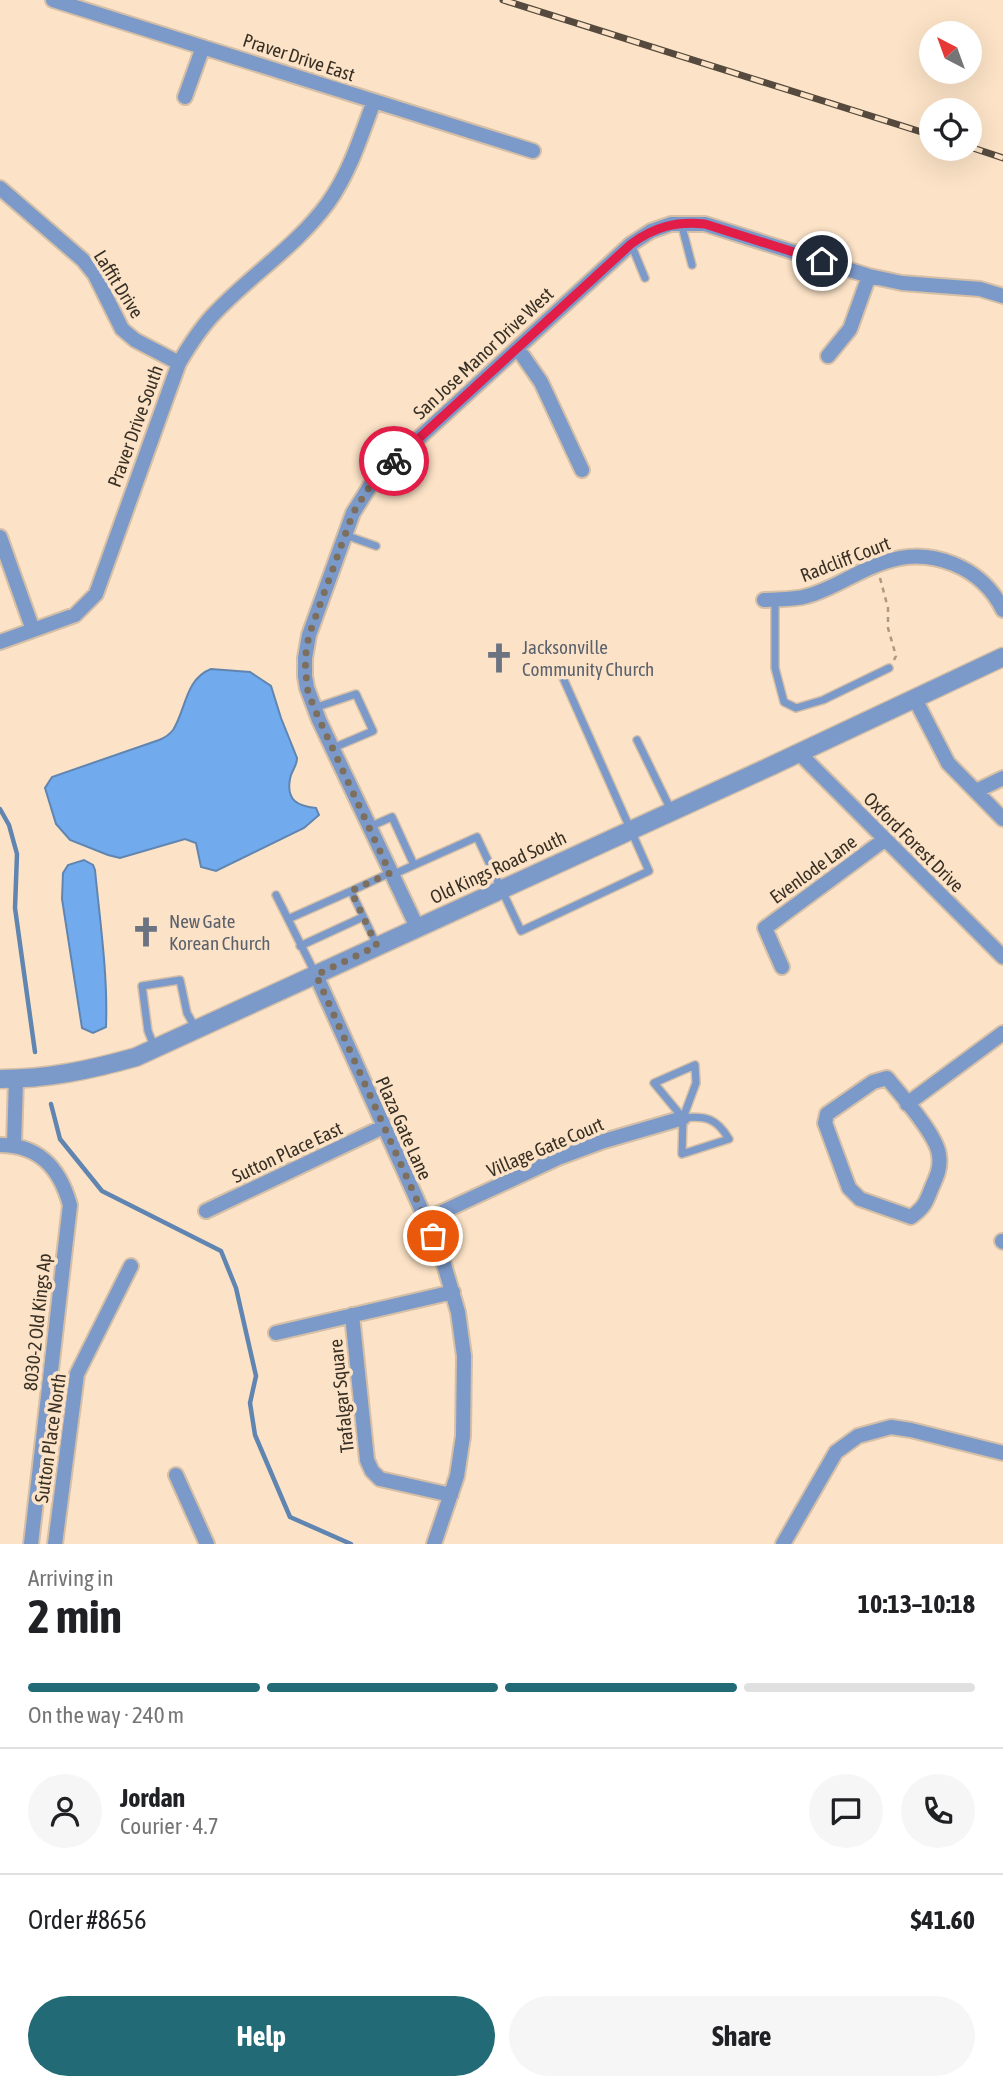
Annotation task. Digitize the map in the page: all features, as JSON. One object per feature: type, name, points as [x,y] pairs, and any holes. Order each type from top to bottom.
[{"type":"street","name":"Praver Drive East","points":[[53,0],[533,151]]},
{"type":"street","points":[[185,97],[203,47]]},
{"type":"street","name":"Praver Drive South","points":[[0,642],[75,615],[96,594],[179,363],[195,336],[211,317],[302,233],[327,203],[348,170],[374,101]]},
{"type":"street","name":"Laffit Drive","points":[[0,188],[83,260],[95,275],[122,328],[135,340],[179,363]]},
{"type":"street","points":[[681,223],[705,224],[869,276],[902,283],[980,289],[1003,296]]},
{"type":"street","name":"San Jose Manor Drive West","points":[[417,928],[332,749],[307,688],[306,647],[353,513],[370,486],[385,469],[635,242],[651,231],[681,223]]},
{"type":"street","points":[[828,356],[850,329],[869,276]]},
{"type":"street","points":[[518,349],[541,382],[582,470]]},
{"type":"street","points":[[0,537],[33,630]]},
{"type":"street","name":"Radcliff Court","points":[[770,600],[806,597],[877,565],[906,557],[930,557],[953,563],[973,574],[998,600],[1003,610]]},
{"type":"street","name":"Old Kings Road South","points":[[8,1079],[38,1079],[88,1070],[136,1057],[1003,657]]},
{"type":"street","points":[[915,699],[948,763],[1003,819]]},
{"type":"street","name":"Oxford Forest Drive","points":[[799,753],[1003,957]]},
{"type":"street","points":[[976,791],[1003,778]]},
{"type":"street","name":"Evenlode Lane","points":[[782,967],[765,928],[884,840]]},
{"type":"street","name":"Plaza Gate Lane","points":[[316,975],[440,1251],[453,1292],[464,1356],[460,1456],[452,1495],[434,1544]]},
{"type":"street","points":[[907,1104],[1003,1033]]},
{"type":"street","points":[[887,1078],[907,1104],[938,1147],[939,1170],[924,1208],[911,1217],[860,1199],[849,1188],[825,1123],[827,1114],[873,1082],[887,1078]]},
{"type":"street","points":[[7,1145],[8,1079]]},
{"type":"street","name":"Village Gate Court","points":[[425,1220],[558,1158],[604,1141],[683,1118]]},
{"type":"street","name":"Sutton Place East","points":[[206,1211],[383,1128]]},
{"type":"street","name":"8030-2 Old Kings Ap","points":[[7,1145],[45,1160],[57,1171],[65,1186],[70,1205],[31,1544]]},
{"type":"street","name":"Sutton Place North","points":[[55,1544],[78,1374],[131,1266]]},
{"type":"street","name":"Trafalgar Square","points":[[276,1333],[453,1292]]},
{"type":"street","name":"Trafalgar Square","points":[[352,1315],[367,1460],[372,1471],[380,1479],[452,1495]]},
{"type":"street","points":[[783,1544],[836,1452],[858,1436],[891,1427],[901,1428],[1003,1453]]},
{"type":"street","points":[[176,1475],[207,1544]]},
{"type":"lane","points":[[681,223],[692,265]]},
{"type":"lane","points":[[635,242],[645,278]]},
{"type":"lane","points":[[345,535],[376,545]]},
{"type":"lane","points":[[770,600],[775,668],[784,702],[796,708],[823,700],[889,668]]},
{"type":"lane","points":[[288,919],[477,837],[522,931],[649,871],[560,671]]},
{"type":"lane","points":[[314,708],[356,694],[373,731],[332,749]]},
{"type":"lane","points":[[637,740],[671,811]]},
{"type":"lane","points":[[369,827],[392,817],[414,865]]},
{"type":"lane","points":[[351,891],[377,946]]},
{"type":"lane","points":[[276,895],[316,975]]},
{"type":"lane","points":[[300,946],[363,917]]},
{"type":"lane","points":[[154,1048],[148,1031],[142,986],[180,980],[187,1013],[196,1030]]},
{"type":"lane","points":[[683,1118],[654,1083],[695,1065],[696,1083],[683,1118],[682,1154],[729,1139],[721,1126],[701,1116],[683,1118]]},
{"type":"path","points":[[877,565],[888,608],[888,628],[896,656],[889,668]]},
{"type":"water","points":[[211,669],[250,672],[271,686],[297,758],[290,779],[290,793],[299,804],[316,808],[319,815],[304,828],[216,871],[201,867],[196,843],[185,839],[120,858],[70,840],[56,824],[45,788],[52,777],[167,736],[177,722],[191,687],[202,674]]},
{"type":"water","points":[[84,860],[93,865],[95,870],[106,988],[106,1027],[93,1033],[82,1028],[62,899],[63,873],[68,865]]},
{"type":"waterway","points":[[0,809],[9,825],[17,854],[15,908],[35,1052]]},
{"type":"waterway","points":[[51,1104],[60,1139],[102,1191],[221,1251],[236,1288],[256,1376],[250,1403],[255,1435],[290,1517],[351,1544]]},
{"type":"railway","points":[[503,0],[919,131]]},
{"type":"railway","points":[[982,151],[1003,158]]},
{"type":"way so far","points":[[394,461],[370,486],[353,513],[306,647],[307,688],[319,720],[390,873],[351,891],[377,946],[316,975],[433,1236]]},
{"type":"place","name":"Jacksonville Community Church","points":[[499,658]]},
{"type":"place","name":"New Gate Korean Church","points":[[146,932]]},
{"type":"route","points":[[394,461],[631,244],[651,231],[671,224],[705,224],[822,261]]}]
